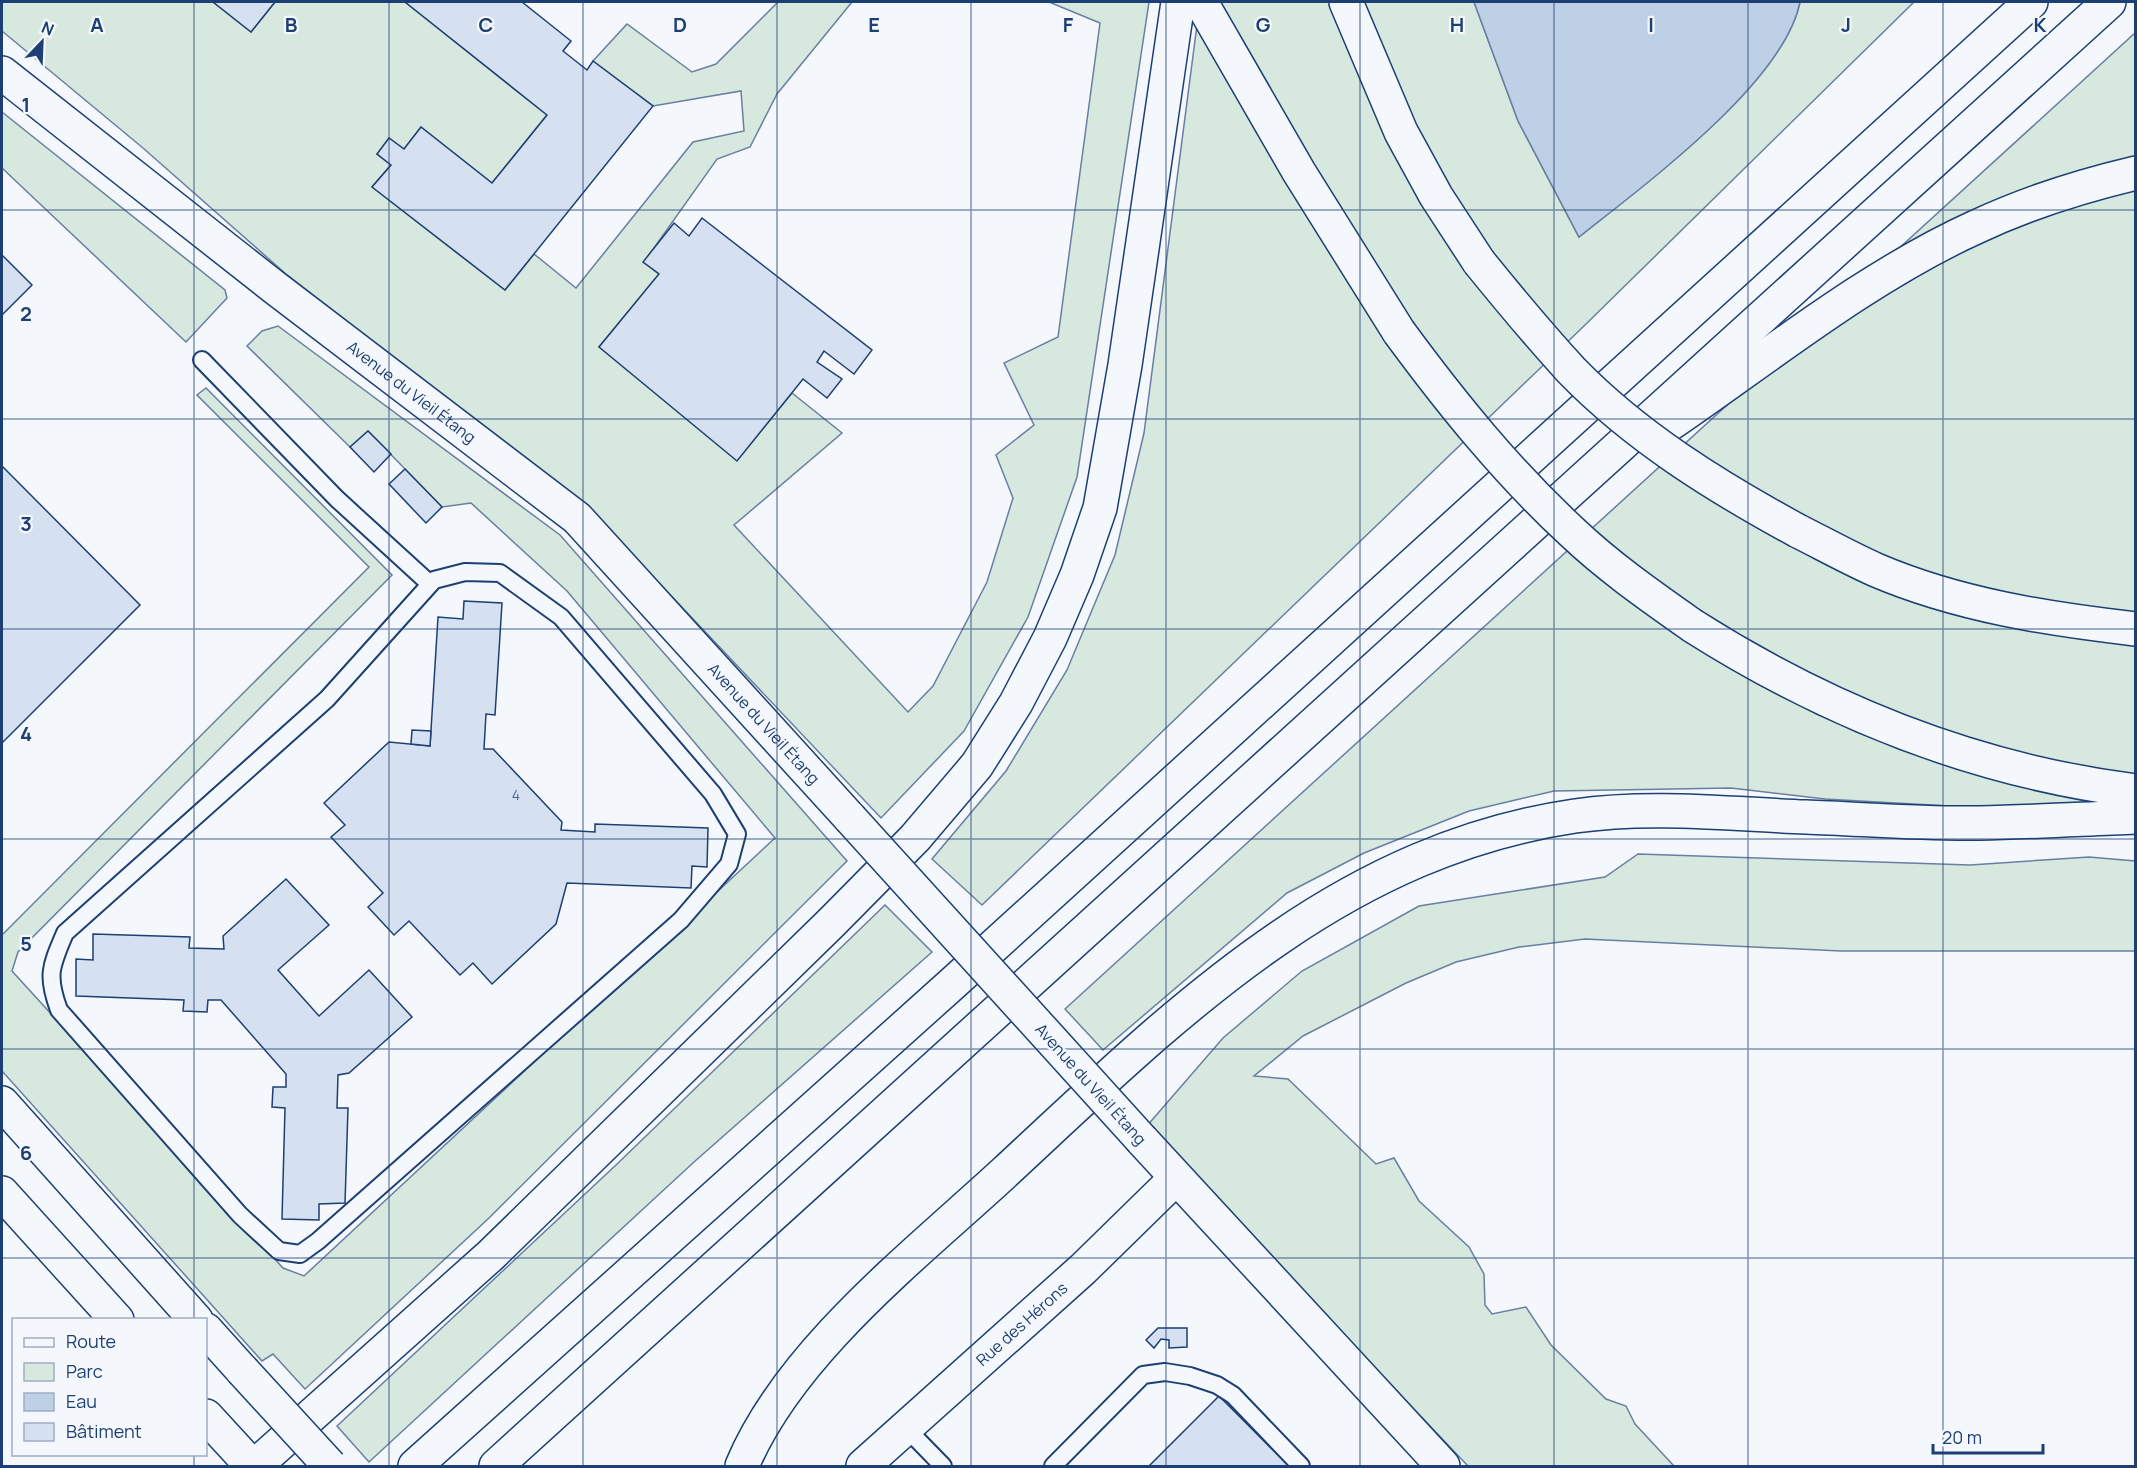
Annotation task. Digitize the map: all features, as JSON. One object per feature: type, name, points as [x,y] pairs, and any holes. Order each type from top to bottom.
[{"type":"main road","points":[[1346,2],[1401,132],[1436,196],[1479,262],[1573,371],[1627,419],[1684,464],[1798,531],[1877,570],[1944,594],[2015,612],[2136,629]]},
{"type":"main road","points":[[415,1467],[960,976],[2031,2]]},
{"type":"main road","points":[[496,1467],[2109,2]]},
{"type":"main road","points":[[1196,5],[1399,332],[1460,414],[1519,480],[1574,535],[1693,626],[1778,677],[1830,702],[1934,744],[2015,770],[2136,792]]},
{"type":"main road","points":[[207,1417],[253,1467],[491,1255],[832,922],[915,838],[969,774],[1016,703],[1050,639],[1077,575],[1100,508],[1125,365],[1196,5]]},
{"type":"main road","name":"Avenue du Vieil Étang","points":[[2,73],[274,287],[577,518],[1176,1178],[1443,1467]]},
{"type":"main road","points":[[1565,497],[1874,283],[1975,227],[2040,200],[2136,173]]},
{"type":"main road","points":[[744,1463],[765,1419],[793,1380],[840,1328],[887,1281],[1144,1043],[1276,937],[1334,901],[1390,873],[1449,848],[1575,816],[1682,812],[1975,824],[2136,817]]},
{"type":"main road","points":[[2,1103],[194,1318]]},
{"type":"main road","name":"Rue des Hérons","points":[[863,1466],[1083,1269],[1176,1178]]},
{"type":"main road","points":[[2,1193],[115,1318]]},
{"type":"main road","points":[[207,1331],[330,1467]]},
{"type":"lane","points":[[202,360],[337,499],[430,584]]},
{"type":"lane","points":[[465,572],[500,573],[561,617],[713,794],[737,834],[729,864],[681,920],[318,1241],[300,1254],[279,1251],[240,1215],[59,1010],[50,985],[53,961],[65,933],[327,699],[430,584],[434,580],[465,572]]},
{"type":"lane","points":[[1053,1467],[1143,1375],[1165,1372],[1190,1376],[1217,1385],[1233,1395],[1301,1467]]},
{"type":"lane","points":[[906,1428],[943,1467]]},
{"type":"green space","points":[[2,2],[213,2],[251,32],[275,2],[405,2],[547,115],[492,183],[421,127],[404,149],[389,138],[377,154],[391,165],[372,187],[505,290],[534,254],[576,288],[693,142],[744,131],[741,91],[653,106],[593,61],[627,24],[692,72],[716,64],[778,2],[852,2],[777,94],[750,147],[717,159],[644,262],[659,274],[599,347],[737,460],[792,393],[842,433],[734,525],[908,712],[933,686],[987,582],[1013,498],[996,455],[1034,425],[1004,363],[1058,337],[1100,23],[1049,2],[1149,2],[1077,477],[1028,617],[964,731],[881,818],[593,513],[286,274],[143,148],[2,31]]},
{"type":"green space","points":[[1200,2],[1474,2],[1518,121],[1579,237],[1673,161],[1739,99],[1767,66],[1788,34],[1800,2],[1914,2],[1584,326],[982,905],[932,859],[1006,771],[1067,670],[1115,555],[1144,433]]},
{"type":"green space","points":[[2135,33],[2135,797],[2020,810],[1825,799],[1731,788],[1554,791],[1469,811],[1364,853],[1287,893],[1103,1050],[1065,1009]]},
{"type":"green space","points":[[2,112],[225,290],[227,298],[186,342],[2,168]]},
{"type":"green space","points":[[278,326],[560,535],[847,861],[489,1218],[305,1389],[273,1354],[262,1361],[2,1071],[2,935],[369,567],[197,395],[206,388],[392,575],[18,952],[12,971],[283,1268],[304,1276],[775,838],[567,591],[471,503],[442,507],[368,431],[350,447],[247,346],[262,331]]},
{"type":"green space","points":[[1638,854],[1970,865],[2089,857],[2135,861],[2135,951],[1841,951],[1585,939],[1519,947],[1456,962],[1406,983],[1303,1036],[1254,1076],[1288,1079],[1376,1164],[1394,1158],[1419,1201],[1469,1247],[1484,1274],[1485,1305],[1492,1314],[1526,1307],[1551,1345],[1606,1399],[1626,1406],[1635,1424],[1674,1466],[1468,1466],[1146,1127],[1223,1038],[1302,971],[1419,906],[1605,877]]},
{"type":"green space","points":[[885,905],[932,952],[694,1162],[369,1462],[337,1426],[616,1165]]},
{"type":"water","points":[[1474,2],[1800,2],[1789,33],[1768,66],[1740,99],[1673,162],[1579,237],[1518,121]]},
{"type":"building","points":[[213,2],[275,2],[251,32]]},
{"type":"building","points":[[405,2],[522,2],[571,41],[563,51],[587,70],[593,61],[653,106],[505,290],[372,187],[391,165],[377,154],[389,138],[404,149],[421,127],[492,183],[547,115]]},
{"type":"building","points":[[702,218],[872,350],[854,374],[824,351],[817,362],[842,379],[827,398],[803,379],[737,461],[599,347],[659,274],[643,262],[674,223],[689,236]]},
{"type":"building","points":[[2,255],[32,285],[2,315]]},
{"type":"building","points":[[368,431],[391,454],[374,472],[350,447]]},
{"type":"building","points":[[2,466],[140,605],[2,743]]},
{"type":"building","points":[[405,469],[442,507],[426,523],[389,484]]},
{"type":"building","points":[[464,601],[502,603],[495,715],[486,714],[484,749],[493,749],[562,822],[561,830],[595,832],[595,824],[708,828],[707,867],[692,866],[691,888],[567,883],[556,924],[492,984],[473,963],[460,975],[409,921],[394,935],[368,907],[383,893],[331,837],[345,825],[324,803],[389,742],[430,746],[438,617],[463,619]]},
{"type":"building","points":[[412,730],[431,731],[430,746],[411,744]]},
{"type":"building","points":[[286,879],[329,925],[278,970],[319,1016],[369,970],[412,1017],[349,1073],[338,1075],[337,1108],[348,1108],[345,1203],[319,1204],[319,1220],[282,1219],[285,1108],[272,1107],[273,1087],[286,1087],[286,1074],[221,1000],[208,1000],[207,1012],[183,1011],[184,1000],[76,996],[76,959],[93,960],[93,934],[190,937],[189,948],[224,949],[223,936]]},
{"type":"building","points":[[1158,1328],[1187,1328],[1187,1347],[1169,1348],[1169,1340],[1161,1339],[1154,1348],[1146,1340]]},
{"type":"building","points":[[1219,1396],[1289,1466],[1149,1466]]}]
